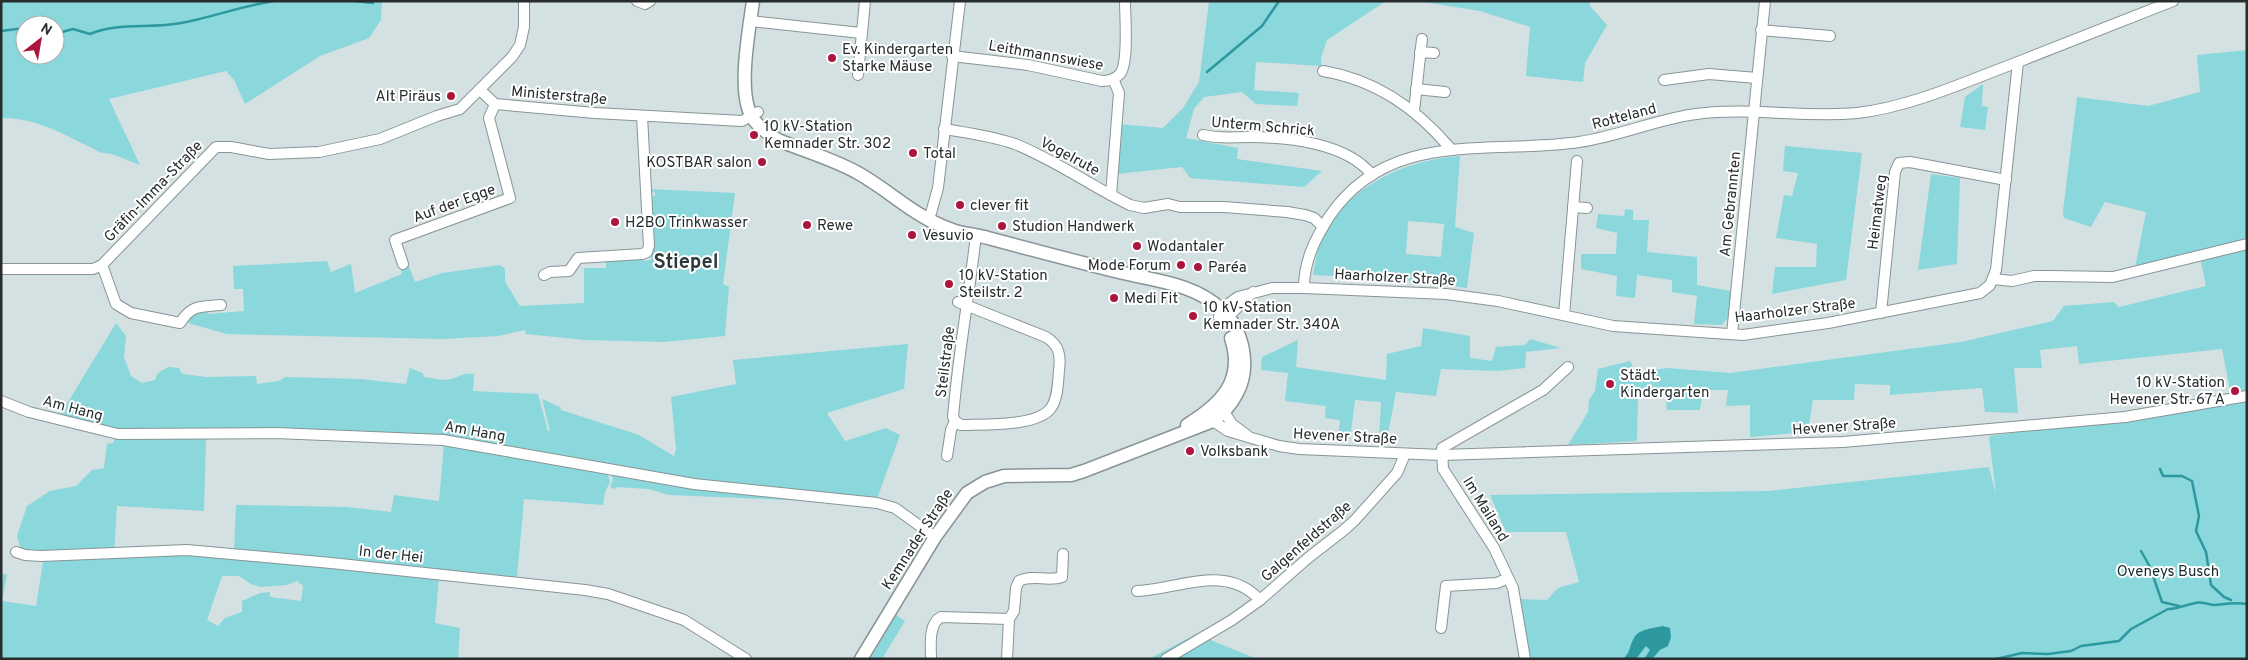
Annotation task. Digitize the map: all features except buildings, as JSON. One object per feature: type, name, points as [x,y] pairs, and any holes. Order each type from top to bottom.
[{"type":"main road","points":[[753,1],[746,66],[745,96],[759,126],[778,140],[842,161],[894,199],[955,231],[976,234],[1133,275],[1188,296],[1223,314],[1228,332],[1239,351],[1230,385],[1217,414]]},
{"type":"main road","name":"Kemnader Straße","points":[[861,659],[935,537],[967,493],[991,479],[1012,475],[1072,475],[1124,456],[1217,414]]},
{"type":"street","name":"Gräfin-Imma-Straße","points":[[1,269],[93,269],[102,265],[216,147],[221,146],[262,153],[319,152],[380,139],[437,116],[460,109],[512,57],[520,45],[524,27],[524,1]]},
{"type":"street","points":[[637,1],[645,4],[650,1]]},
{"type":"street","points":[[858,74],[864,1]]},
{"type":"street","points":[[929,216],[938,188],[952,56],[960,1]]},
{"type":"street","name":"Leithmannswiese","points":[[952,56],[1043,67],[1102,81],[1113,79],[1119,74],[1125,61],[1126,1]]},
{"type":"street","name":"Am Gebrannten","points":[[1732,334],[1765,1]]},
{"type":"street","points":[[2173,1],[2018,62],[2006,180],[1993,280],[2012,281],[2034,276],[2113,277],[2247,244]]},
{"type":"street","points":[[750,21],[861,33]]},
{"type":"street","points":[[1761,30],[1830,36]]},
{"type":"street","points":[[1414,111],[1422,38]]},
{"type":"street","points":[[1420,52],[1434,53]]},
{"type":"street","name":"Rotteland","points":[[1304,288],[1307,262],[1323,227],[1344,198],[1372,176],[1406,159],[1450,148],[1579,142],[1696,114],[1754,112],[1836,114],[1891,107],[2018,62]]},
{"type":"street","points":[[1323,71],[1338,74],[1379,89],[1414,111],[1450,148]]},
{"type":"street","points":[[1664,80],[1709,74],[1757,78]]},
{"type":"street","points":[[1111,195],[1119,93],[1113,79]]},
{"type":"street","points":[[1416,89],[1445,92]]},
{"type":"street","name":"Ministerstraße","points":[[480,90],[495,104],[642,116],[742,121],[755,114]]},
{"type":"street","name":"Auf der Egge","points":[[403,264],[396,240],[510,198],[489,118],[495,104]]},
{"type":"street","points":[[544,275],[550,272],[569,271],[578,258],[642,254],[647,252],[649,246],[642,116]]},
{"type":"street","name":"Vogelrute","points":[[944,129],[989,136],[1015,144],[1045,158],[1130,205],[1144,208],[1168,204],[1180,207],[1224,207],[1287,212],[1314,218],[1323,227]]},
{"type":"street","name":"Unterm Schrick","points":[[1203,136],[1223,139],[1249,137],[1328,147],[1356,160],[1372,176]]},
{"type":"street","points":[[1564,315],[1577,161]]},
{"type":"street","name":"Heimatweg","points":[[1881,313],[1895,172],[1900,162],[1910,162],[2006,180]]},
{"type":"street","points":[[1573,207],[1587,208]]},
{"type":"street","name":"Steilstraße","points":[[947,456],[951,430],[955,421],[953,417],[963,304],[976,234]]},
{"type":"street","points":[[102,265],[116,304],[131,313],[180,323],[187,312],[194,308],[221,305]]},
{"type":"street","name":"Haarholzer Straße","points":[[1223,314],[1253,292],[1272,288],[1304,288],[1446,294],[1498,302],[1613,326],[1742,335],[1881,313],[1974,294],[1985,290],[1993,280]]},
{"type":"street","points":[[955,421],[961,425],[1035,419],[1046,413],[1052,406],[1056,397],[1059,371],[1060,355],[1053,341],[963,304]]},
{"type":"street","points":[[1442,455],[1442,448],[1445,445],[1543,390],[1568,367]]},
{"type":"street","name":"Hevener Straße","points":[[1217,414],[1228,431],[1279,446],[1299,449],[1442,455],[1843,442],[2125,417],[2247,396]]},
{"type":"street","name":"Am Hang","points":[[1,401],[38,414],[118,434],[276,433],[443,440],[694,484],[877,503],[895,508],[935,537]]},
{"type":"street","name":"Galgenfeldstraße","points":[[1166,659],[1232,620],[1260,600],[1355,520],[1397,473],[1405,454]]},
{"type":"street","name":"Im Mailand","points":[[1442,455],[1443,469],[1485,533],[1513,588],[1525,659]]},
{"type":"street","name":"In der Hei","points":[[16,552],[25,555],[41,556],[187,550],[331,562],[585,590],[608,594],[684,620],[746,659]]},
{"type":"street","points":[[1007,659],[1009,619],[1014,611],[1016,588],[1019,581],[1025,578],[1053,579],[1062,577],[1063,554]]},
{"type":"street","points":[[1441,628],[1446,586],[1497,583],[1508,578]]},
{"type":"street","name":"Galgenfeldstraße","points":[[1137,591],[1219,580],[1243,585],[1260,600]]},
{"type":"street","points":[[931,659],[933,628],[935,621],[941,617],[1009,619]]},
{"type":"green space","points":[[1,1],[382,1],[381,20],[369,38],[320,56],[245,104],[234,80],[226,71],[109,99],[140,165],[112,154],[102,153],[41,125],[1,118]]},
{"type":"green space","points":[[1209,1],[1386,1],[1327,40],[1321,58],[1321,66],[1256,62],[1254,90],[1299,93],[1297,106],[1256,104],[1242,92],[1204,97],[1194,109],[1186,138],[1238,148],[1237,159],[1322,171],[1304,187],[1190,178],[1182,167],[1116,174],[1119,124],[1163,128],[1183,108],[1199,82]]},
{"type":"green space","points":[[1417,1],[1590,1],[1590,6],[1607,25],[1585,63],[1583,82],[1526,76],[1530,27],[1480,11]]},
{"type":"green space","points":[[2247,50],[2247,392],[2239,394],[2238,388],[2230,390],[2222,349],[2079,364],[2077,346],[2040,350],[2042,368],[2014,368],[2018,413],[1985,412],[1982,388],[1890,395],[1890,385],[1855,384],[1854,400],[1813,400],[1808,432],[1750,437],[1750,405],[1726,406],[1728,390],[1703,390],[1700,410],[1667,410],[1665,393],[1638,396],[1637,441],[1568,445],[1588,412],[1589,400],[1595,391],[1598,369],[1630,361],[1636,372],[1668,368],[1730,373],[1961,342],[2053,321],[2064,306],[2114,302],[2119,307],[2206,286],[2200,257],[2135,268],[2146,212],[2105,202],[2091,227],[2064,218],[2063,211],[2077,97],[2148,106],[2200,92],[2197,55]]},
{"type":"green space","points":[[1983,84],[1982,106],[1988,107],[1985,130],[1960,127],[1965,97]]},
{"type":"green space","points":[[1785,146],[1862,153],[1846,280],[1772,294],[1775,267],[1816,267],[1817,244],[1776,238],[1784,195],[1792,196],[1798,173],[1783,171]]},
{"type":"green space","points":[[1460,156],[1455,227],[1474,233],[1467,288],[1405,280],[1313,275],[1319,249],[1330,225],[1345,206],[1364,189],[1385,176],[1409,166],[1434,159]],"holes":[[[1408,221],[1444,224],[1441,257],[1406,254]]]},
{"type":"green space","points":[[1931,174],[1960,178],[1957,264],[1918,270]]},
{"type":"green space","points":[[647,189],[735,193],[723,284],[729,287],[725,336],[664,342],[585,340],[526,334],[525,330],[498,336],[443,339],[227,334],[188,323],[191,315],[207,310],[208,314],[244,311],[243,289],[234,289],[233,266],[327,261],[331,272],[351,264],[355,293],[402,274],[399,264],[407,261],[415,282],[442,273],[500,265],[505,269],[505,282],[520,306],[584,303],[584,268],[606,268],[606,260],[641,258],[644,261],[651,260],[648,196],[655,196],[655,193]]},
{"type":"green space","points":[[1625,209],[1633,210],[1633,220],[1649,220],[1647,252],[1697,257],[1697,285],[1731,291],[1728,318],[1721,325],[1694,324],[1697,296],[1672,292],[1672,280],[1637,275],[1635,298],[1616,296],[1617,276],[1581,269],[1581,254],[1616,254],[1617,233],[1596,228],[1598,214],[1624,216]]},
{"type":"green space","points":[[116,323],[126,336],[124,357],[131,376],[142,383],[155,380],[158,373],[168,367],[179,368],[182,374],[207,377],[256,376],[257,384],[279,381],[285,377],[360,379],[406,384],[410,368],[423,373],[424,377],[447,380],[465,374],[474,374],[473,391],[538,394],[548,431],[550,431],[542,399],[560,407],[561,410],[639,435],[674,456],[676,449],[671,397],[736,384],[733,360],[908,344],[904,389],[827,413],[845,441],[886,428],[900,435],[877,499],[723,484],[610,467],[607,459],[608,466],[478,443],[128,431],[59,417]]},
{"type":"green space","points":[[1423,328],[1470,336],[1470,358],[1492,361],[1496,347],[1525,345],[1530,339],[1561,348],[1526,352],[1525,368],[1498,371],[1441,369],[1436,396],[1396,392],[1387,439],[1379,438],[1381,402],[1355,400],[1350,439],[1338,437],[1340,420],[1325,418],[1326,406],[1285,401],[1288,373],[1261,370],[1262,357],[1298,340],[1296,367],[1386,380],[1387,354],[1421,346]]},
{"type":"green space","name":"Oveneys Busch","points":[[2247,401],[2247,659],[1527,659],[1518,599],[1547,600],[1558,588],[1579,582],[1566,532],[1506,532],[1490,495],[1768,491],[1989,467],[1996,495],[1989,436]]},
{"type":"green space","points":[[160,437],[206,438],[204,511],[117,506],[114,554],[190,552],[439,578],[435,623],[460,628],[458,659],[1,659],[1,573],[7,575],[2,601],[36,606],[44,555],[21,549],[17,536],[27,506],[50,491],[76,486],[92,470],[104,468],[107,444],[113,443],[115,438],[133,440]],"holes":[[[222,576],[239,576],[251,584],[260,587],[287,585],[297,581],[303,586],[301,601],[270,597],[270,592],[260,593],[242,601],[242,612],[225,618],[218,626],[207,620]]]},
{"type":"green space","points":[[444,444],[607,472],[610,482],[605,492],[603,505],[524,499],[517,578],[234,551],[236,505],[346,507],[391,512],[394,495],[439,501]]},
{"type":"green space","points":[[610,472],[812,501],[669,495],[648,489],[617,487],[614,489],[610,487],[613,480]]},
{"type":"green space","points":[[896,615],[905,621],[882,659],[870,659]]},
{"type":"green space","points":[[1196,634],[1257,659],[1149,659]]},
{"type":"shaded area","points":[[1663,626],[1670,628],[1671,637],[1668,646],[1660,650],[1652,659],[1644,659],[1650,650],[1646,646],[1636,659],[1623,659],[1636,635],[1647,629]]},
{"type":"waterway","points":[[65,31],[73,29],[90,34],[112,28],[170,25],[274,1]]},
{"type":"waterway","points":[[355,1],[373,3]]},
{"type":"waterway","points":[[1207,72],[1262,26],[1279,1]]},
{"type":"waterway","points":[[1,31],[15,29]]},
{"type":"waterway","points":[[2160,469],[2163,476],[2182,476],[2192,481],[2199,516],[2196,531],[2206,552],[2211,585],[2224,597],[2231,600]]},
{"type":"waterway","points":[[2141,551],[2150,567],[2162,602],[2179,606]]},
{"type":"waterway","points":[[1996,659],[2022,653],[2048,654],[2071,651],[2081,646],[2119,641],[2131,629],[2168,609],[2195,603],[2215,605],[2247,604]]},
{"type":"place","name":"Ev. Kindergarten Starke Mäuse","points":[[832,58]]},
{"type":"place","name":"Alt Piräus","points":[[451,96]]},
{"type":"place","name":"10 kV-Station Kemnader Str. 302","points":[[754,135]]},
{"type":"place","name":"Total","points":[[913,153]]},
{"type":"place","name":"KOSTBAR salon","points":[[762,162]]},
{"type":"place","name":"clever fit","points":[[960,205]]},
{"type":"place","name":"H2BO Trinkwasser","points":[[615,222]]},
{"type":"place","name":"Rewe","points":[[807,225]]},
{"type":"place","name":"Studion Handwerk","points":[[1002,226]]},
{"type":"place","name":"Vesuvio","points":[[912,235]]},
{"type":"place","name":"Wodantaler","points":[[1137,246]]},
{"type":"place","name":"Mode Forum","points":[[1181,265]]},
{"type":"place","name":"Paréa","points":[[1198,267]]},
{"type":"place","name":"10 kV-Station Steilstr. 2","points":[[949,284]]},
{"type":"place","name":"Medi Fit","points":[[1114,298]]},
{"type":"place","name":"10 kV-Station Kemnader Str. 340A","points":[[1193,316]]},
{"type":"place","name":"Städt. Kindergarten","points":[[1610,384]]},
{"type":"place","name":"10 kV-Station Hevener Str. 67 A","points":[[2235,391]]},
{"type":"place","name":"Volksbank","points":[[1190,451]]},
{"type":"district","name":"Stiepel","points":[[686,261]]}]
